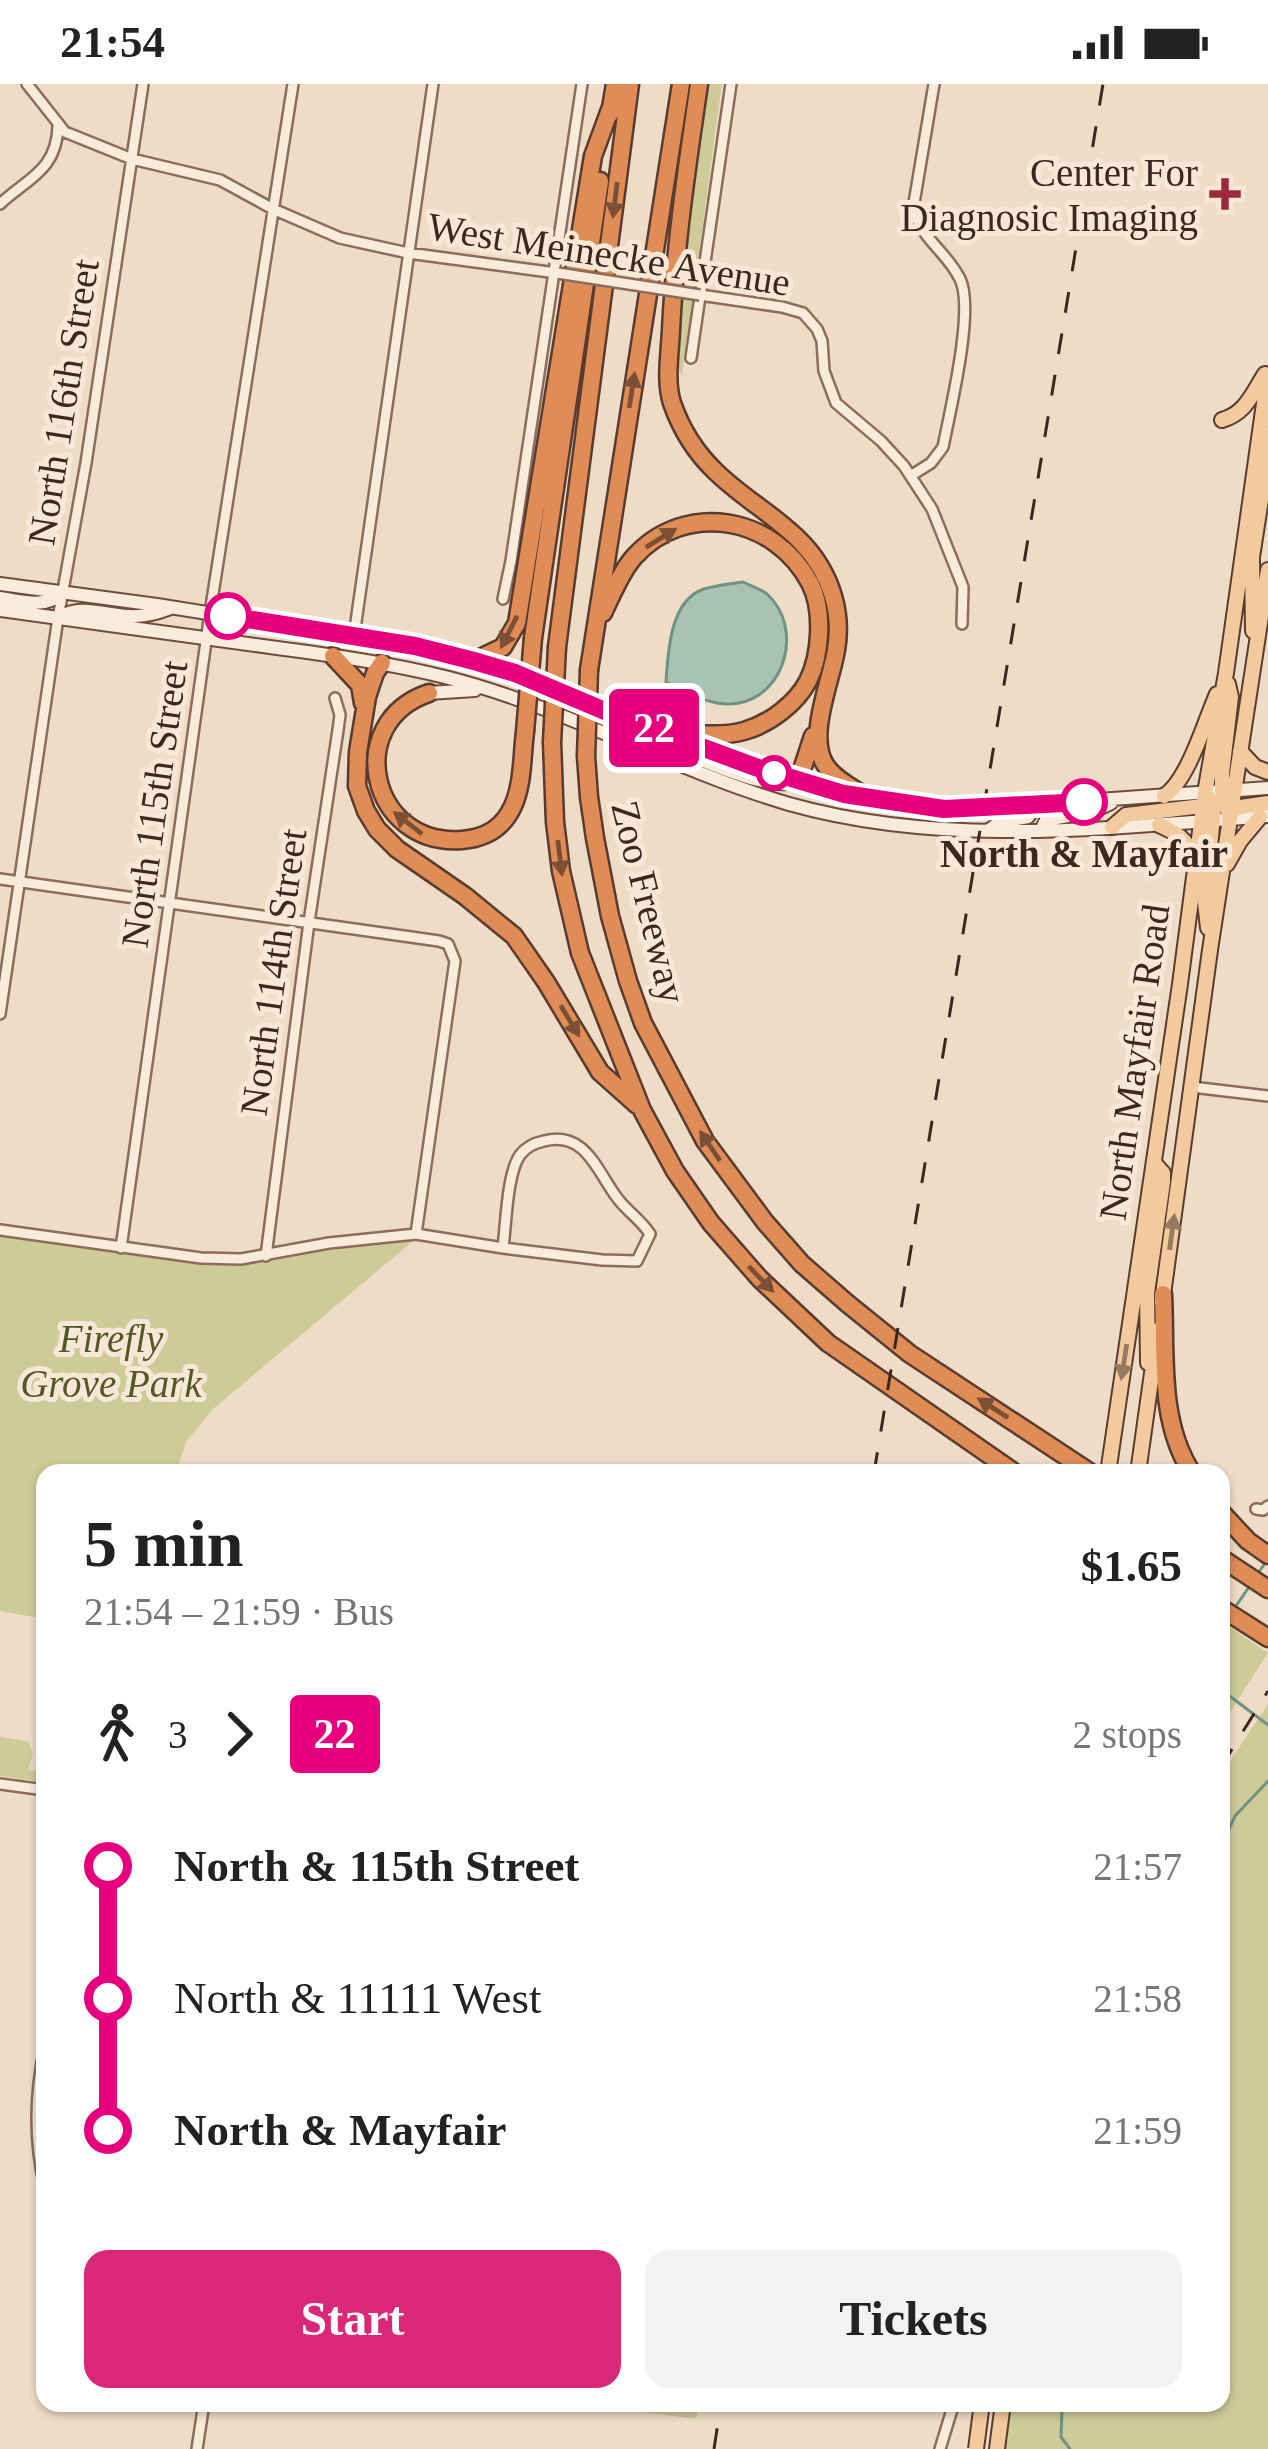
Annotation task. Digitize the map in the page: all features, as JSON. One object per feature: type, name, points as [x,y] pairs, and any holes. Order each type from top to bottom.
[{"type":"highway","points":[[429,693],[400,709],[377,748],[386,802],[401,822],[426,837],[480,838],[497,829],[516,801],[533,638],[615,84]]},
{"type":"highway","name":"Zoo Freeway","points":[[631,84],[556,647],[555,822],[566,902],[580,953],[642,1110],[675,1171],[711,1223],[760,1279],[827,1343],[1002,1464]]},
{"type":"highway","name":"Zoo Freeway","points":[[680,84],[589,670],[589,797],[610,916],[628,981],[643,1023],[705,1141],[802,1264],[910,1354],[1077,1464]]},
{"type":"highway","points":[[698,84],[675,255],[669,365],[672,402],[699,454],[800,539],[832,592],[837,649],[798,782]]},
{"type":"highway","points":[[474,661],[503,647],[517,623],[593,156],[611,107]]},
{"type":"highway","points":[[594,630],[637,553],[682,525],[714,520],[761,533],[786,551],[806,576],[815,595],[817,645],[808,681],[796,696],[766,722],[746,731],[662,731]]},
{"type":"highway","points":[[333,656],[360,686],[364,709]]},
{"type":"highway","points":[[382,663],[364,709],[357,786],[366,811],[403,854],[505,926],[546,982],[600,1072],[642,1110]]},
{"type":"highway","points":[[824,701],[818,743],[822,760],[835,776],[869,799]]},
{"type":"highway","points":[[1163,1294],[1166,1400],[1188,1464]]},
{"type":"highway","points":[[1230,1522],[1268,1555]]},
{"type":"highway","points":[[1230,1564],[1268,1589]]},
{"type":"highway","points":[[1230,1614],[1268,1638]]},
{"type":"main road","points":[[1222,420],[1245,408],[1268,372]]},
{"type":"main road","name":"North Mayfair Road","points":[[1139,1464],[1222,874],[1218,807],[1226,673],[1268,372]]},
{"type":"main road","points":[[1255,660],[1252,557],[1267,455],[1261,426]]},
{"type":"main road","name":"North Mayfair Road","points":[[1109,1464],[1195,864],[1240,752],[1268,570]]},
{"type":"main road","points":[[0,584],[423,648],[515,673],[798,782],[869,799],[944,809],[1164,796],[1266,812]]},
{"type":"main road","points":[[0,598],[43,604],[63,592]]},
{"type":"main road","points":[[58,618],[77,609],[129,616],[173,607]]},
{"type":"main road","points":[[0,610],[382,663],[489,690],[790,804],[865,820],[988,831],[1159,825],[1268,788]]},
{"type":"main road","points":[[382,663],[395,653],[423,648]]},
{"type":"main road","points":[[1164,796],[1180,778],[1226,673]]},
{"type":"main road","points":[[429,693],[489,690]]},
{"type":"main road","points":[[611,738],[672,747],[760,782],[798,782]]},
{"type":"main road","points":[[1240,752],[1268,772]]},
{"type":"main road","points":[[790,804],[798,782]]},
{"type":"main road","points":[[1041,831],[1050,818],[1094,812],[1117,800]]},
{"type":"main road","points":[[988,831],[1000,822],[1028,818],[1036,805]]},
{"type":"main road","points":[[1112,827],[1126,814],[1218,807]]},
{"type":"main road","points":[[1210,950],[1205,902],[1218,807]]},
{"type":"main road","points":[[1222,874],[1240,841],[1266,812]]},
{"type":"main road","points":[[1159,825],[1188,844],[1195,864]]},
{"type":"main road","points":[[1150,1392],[1147,1293],[1163,1182],[1163,1173],[1154,1163]]},
{"type":"main road","points":[[976,2449],[981,2412]]},
{"type":"main road","points":[[997,2449],[1003,2412]]},
{"type":"street","points":[[0,204],[42,172],[58,141],[58,124],[27,84]]},
{"type":"street","name":"North 116th Street","points":[[0,1014],[143,84]]},
{"type":"street","name":"North 115th Street","points":[[121,1248],[292,84]]},
{"type":"street","points":[[354,636],[433,84]]},
{"type":"street","points":[[503,598],[560,274],[583,84]]},
{"type":"street","points":[[691,358],[731,84]]},
{"type":"street","points":[[912,476],[931,464],[943,447],[966,307],[963,282],[918,226],[913,209],[934,84]]},
{"type":"street","name":"West Meinecke Avenue","points":[[58,124],[64,132],[132,159],[220,180],[340,238],[408,253],[782,307],[803,314],[822,341],[824,371],[836,403],[881,441],[912,476],[932,509],[963,587],[962,624]]},
{"type":"street","name":"North 114th Street","points":[[266,1256],[340,715],[335,698]]},
{"type":"street","points":[[0,879],[440,940],[452,949],[455,961],[416,1234]]},
{"type":"street","points":[[1192,1087],[1268,1096]]},
{"type":"street","points":[[0,1230],[201,1258],[241,1259],[416,1234],[503,1248],[637,1261],[650,1234],[620,1202],[585,1148],[552,1138],[520,1154],[503,1248]]},
{"type":"street","points":[[1256,1509],[1268,1506]]},
{"type":"street","points":[[0,1784],[36,1789]]},
{"type":"street","points":[[197,2449],[203,2412]]},
{"type":"street","points":[[940,2449],[951,2412]]},
{"type":"green space","points":[[694,84],[722,84],[682,376],[664,327],[665,275]]},
{"type":"green space","name":"Firefly Grove Park","points":[[0,1233],[259,1263],[363,1244],[413,1241],[213,1409],[186,1442],[179,1464],[36,1464],[36,1617],[0,1611]]},
{"type":"green space","points":[[1230,1627],[1268,1653],[1230,1712]]},
{"type":"green space","points":[[1268,1704],[1268,2449],[1005,2449],[1010,2412],[1230,2412],[1230,1763]]},
{"type":"green space","points":[[0,1737],[28,1741],[33,1754],[28,1770],[36,1771],[36,1781],[0,1776]]},
{"type":"green space","points":[[641,2412],[697,2412],[696,2419]]},
{"type":"shaded area","points":[[743,582],[768,595],[785,625],[784,658],[768,687],[755,697],[729,704],[666,682],[673,628],[684,604],[704,589]]},
{"type":"waterway","points":[[1256,1576],[1268,1559]]},
{"type":"waterway","points":[[1236,1606],[1251,1584]]},
{"type":"waterway","points":[[1230,1696],[1268,1725]]},
{"type":"waterway","points":[[1230,1827],[1268,1781]]},
{"type":"waterway","points":[[1062,2412],[1061,2437],[1070,2449]]},
{"type":"railway","points":[[875,1464],[1103,84]]},
{"type":"railway","points":[[1230,1752],[1268,1691]]},
{"type":"railway","points":[[714,2449],[720,2412]]},
{"type":"railway","points":[[977,2449],[991,2412]]},
{"type":"bus line","name":"22","points":[[228,616],[415,646],[474,661],[758,768],[844,794],[944,809],[1084,802]]},
{"type":"place","name":"Center For Diagnosic Imaging","points":[[1225,194]]},
{"type":"place","name":"North & Mayfair","points":[[1084,802]]}]
